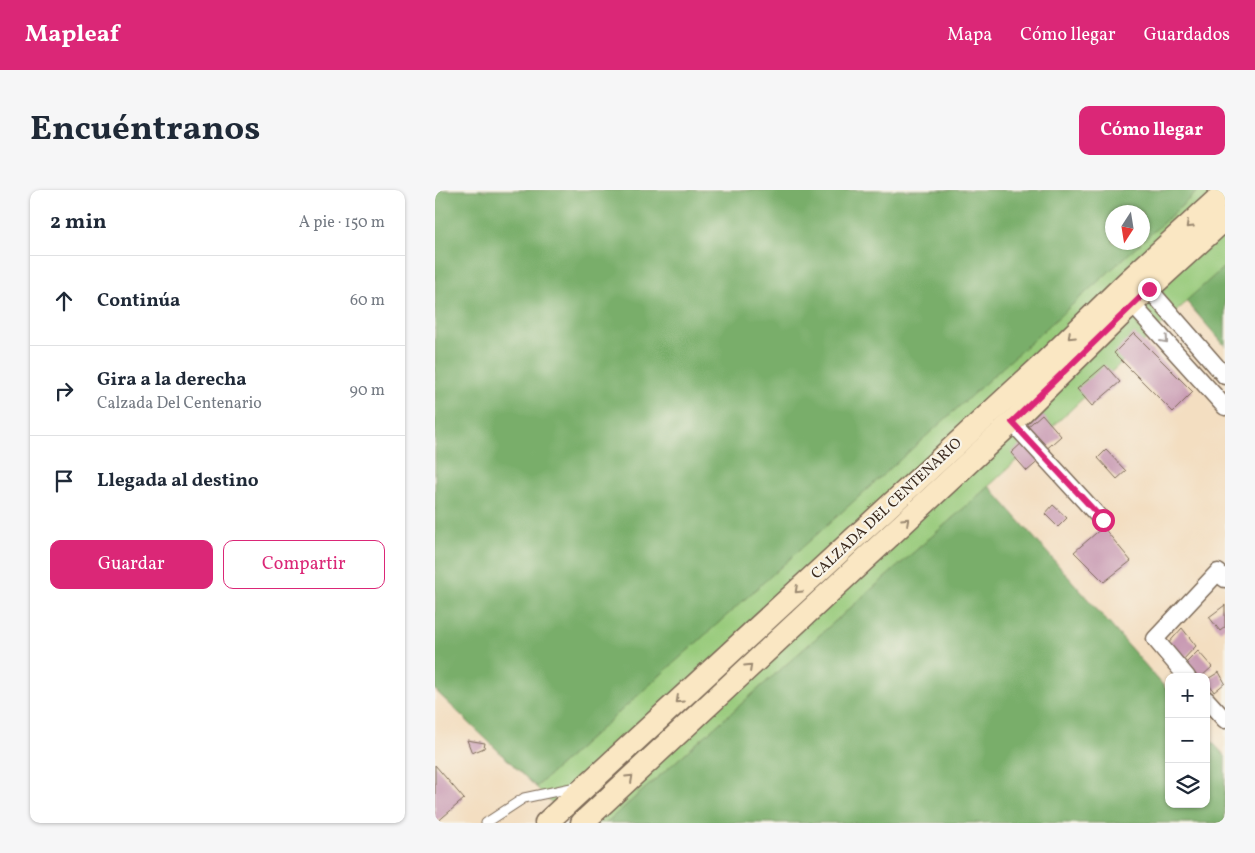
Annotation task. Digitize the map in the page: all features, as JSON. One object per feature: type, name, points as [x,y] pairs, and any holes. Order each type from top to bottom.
[{"type":"main road","name":"CALZADA DEL CENTENARIO","points":[[546,823],[599,790],[877,548],[1012,422],[1050,371],[1225,192]]},
{"type":"main road","name":"CALZADA DEL CENTENARIO","points":[[582,823],[599,790],[863,530],[1132,304],[1138,281],[1225,219]]},
{"type":"main road","points":[[863,530],[877,548]]},
{"type":"street","points":[[1138,281],[1225,376]]},
{"type":"street","points":[[1132,304],[1219,389],[1225,407]]},
{"type":"street","points":[[1012,422],[1103,520]]},
{"type":"street","points":[[1184,673],[1155,639],[1218,572],[1225,579]]},
{"type":"street","points":[[1210,703],[1225,720]]},
{"type":"lane","points":[[486,823],[524,798],[599,790]]},
{"type":"green space","points":[[435,190],[1199,190],[1150,235],[1150,205],[1105,205],[1105,250],[1133,250],[536,787],[435,690]]},
{"type":"green space","points":[[1199,190],[1225,190],[1225,266],[989,486],[606,823],[573,823],[536,787],[1132,250],[1150,250],[1150,234]]},
{"type":"green space","points":[[1225,266],[1225,346],[1186,301]]},
{"type":"green space","points":[[989,486],[1165,687],[1165,808],[1210,808],[1210,739],[1225,756],[1225,823],[606,823]]},
{"type":"building","points":[[1134,333],[1193,392],[1173,412],[1114,353]]},
{"type":"building","points":[[1105,365],[1120,382],[1092,406],[1077,389]]},
{"type":"building","points":[[1042,414],[1061,436],[1043,452],[1024,430]]},
{"type":"building","points":[[1024,441],[1041,459],[1027,471],[1011,453]]},
{"type":"building","points":[[1106,450],[1126,471],[1117,479],[1098,458]]},
{"type":"building","points":[[1053,505],[1067,518],[1058,527],[1045,514]]},
{"type":"building","points":[[1103,527],[1131,561],[1104,582],[1074,552]]},
{"type":"building","points":[[1225,605],[1225,627],[1220,631],[1209,617]]},
{"type":"building","points":[[1182,628],[1196,646],[1182,661],[1166,646]]},
{"type":"building","points":[[1198,651],[1212,667],[1205,673],[1195,673],[1186,663]]},
{"type":"building","points":[[1219,672],[1225,683],[1214,692],[1210,686],[1210,678]]},
{"type":"building","points":[[467,740],[485,743],[484,748],[472,753]]},
{"type":"building","points":[[435,765],[464,799],[436,823],[435,823]]},
{"type":"route","points":[[1103,520],[1012,422],[1149,289]]}]
